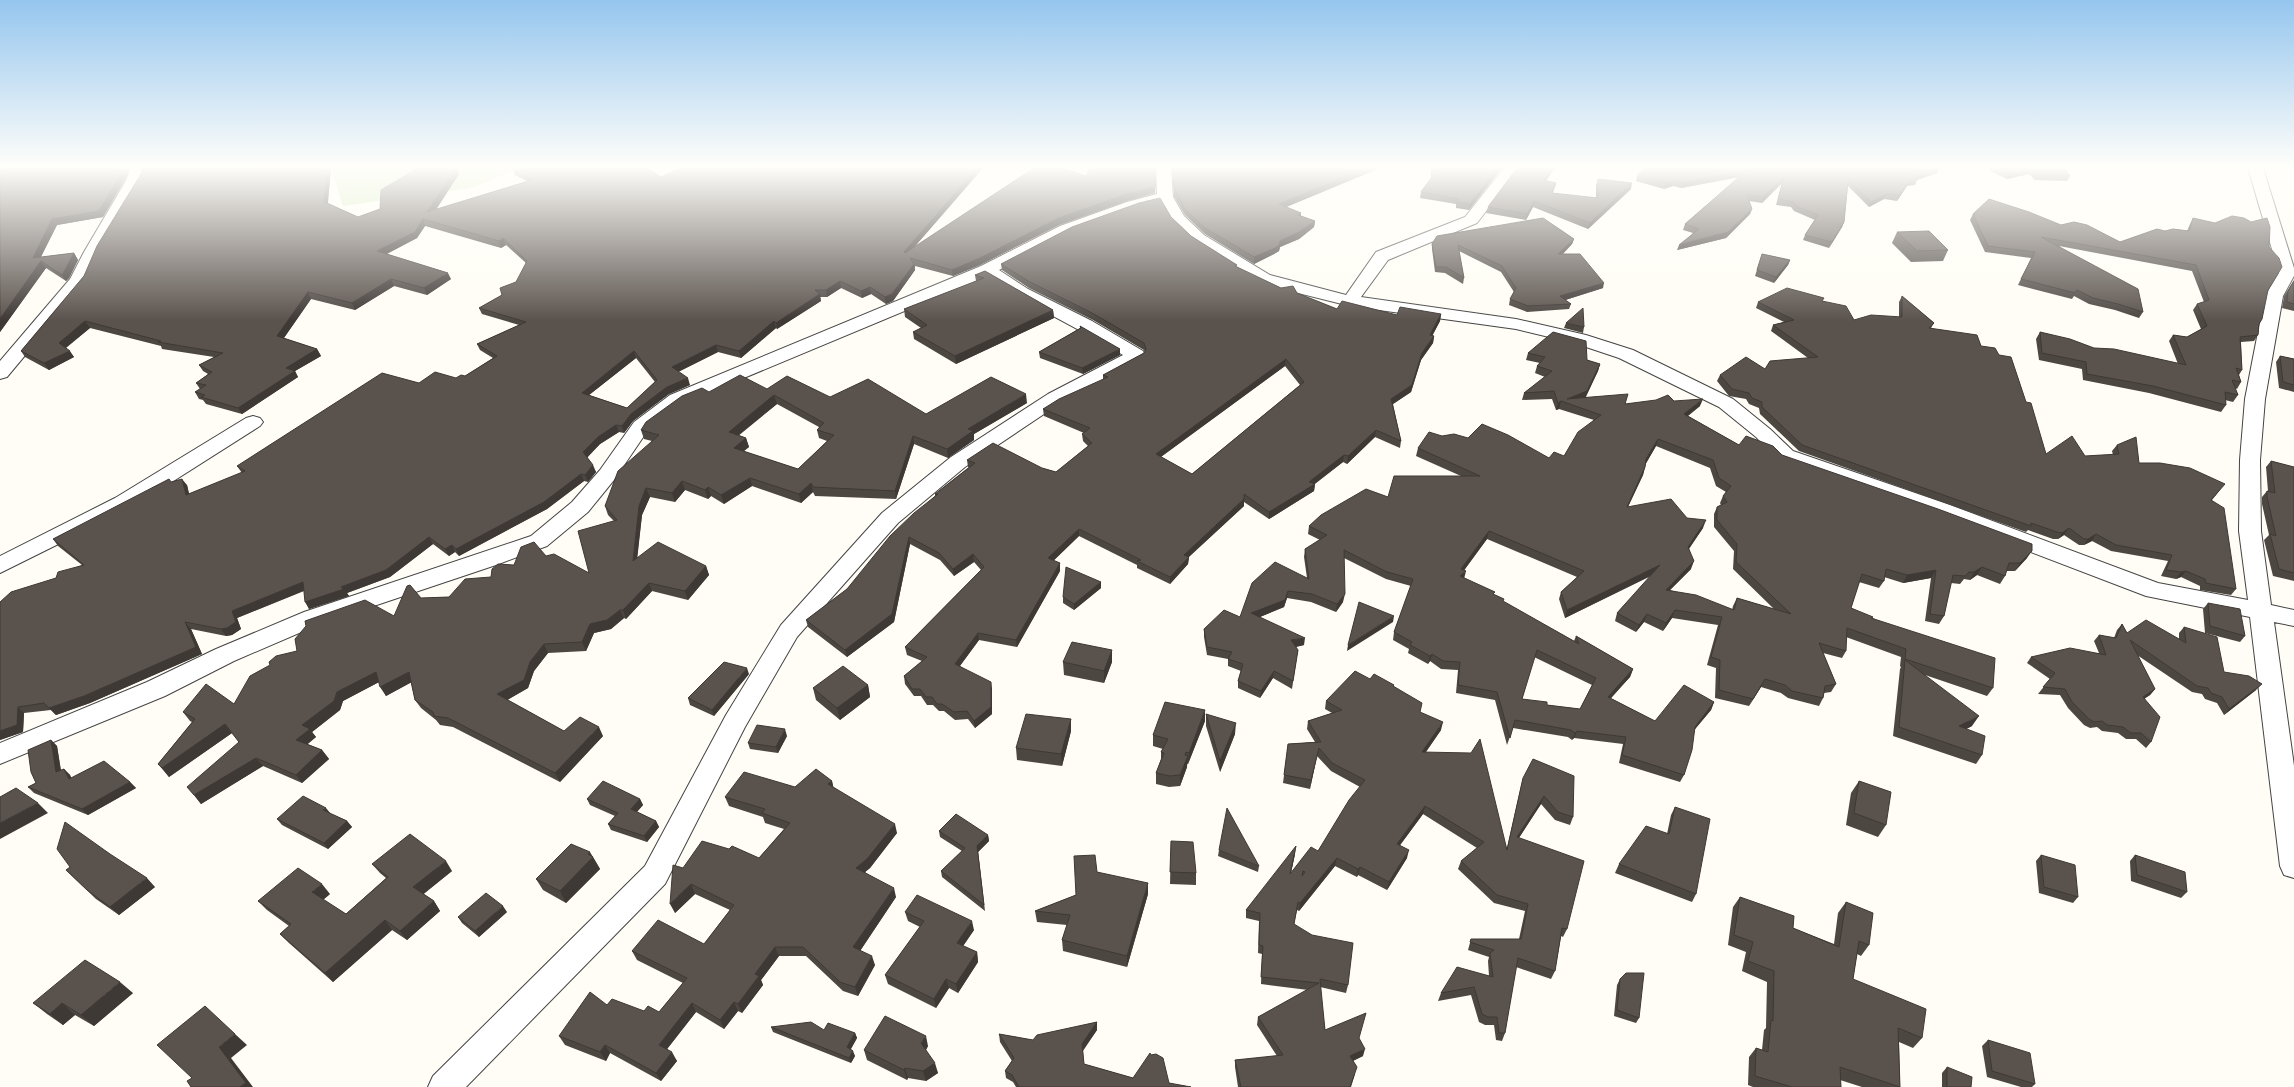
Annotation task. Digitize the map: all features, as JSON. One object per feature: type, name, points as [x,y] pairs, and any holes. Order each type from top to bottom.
[{"type":"street","points":[[0,373],[78,280],[111,219]]},
{"type":"street","points":[[0,754],[156,689],[225,655],[312,618],[488,560],[539,541],[580,506],[607,475],[641,426],[677,399],[987,270],[1066,229],[1095,219]]},
{"type":"street","points":[[1178,219],[1198,238],[1264,278],[1350,301],[1516,324],[1580,339],[1626,354],[1664,371],[1726,403],[1763,434],[1786,456],[1942,510],[2154,590],[2294,618]]},
{"type":"street","points":[[1350,301],[1382,256],[1472,219]]},
{"type":"street","points":[[2270,219],[2287,273],[2274,296],[2255,399],[2250,460],[2250,531],[2294,866]]},
{"type":"street","points":[[444,1087],[655,875],[735,722],[789,631],[890,518],[958,462],[1055,398],[1136,355],[1086,325],[1022,293],[987,270]]},
{"type":"street","points":[[0,564],[123,503],[253,422]]},
{"type":"building","points":[[0,219],[54,219],[52,219],[33,258],[74,253],[64,272],[62,275],[41,261],[0,319]]},
{"type":"building","points":[[114,219],[933,219],[904,252],[905,253],[957,219],[1058,219],[980,258],[952,270],[910,258],[914,264],[892,294],[885,297],[870,287],[861,291],[840,281],[826,290],[815,290],[820,294],[776,323],[774,321],[739,351],[716,345],[672,367],[688,378],[667,387],[631,414],[622,426],[616,425],[598,437],[583,452],[593,465],[585,475],[581,474],[544,502],[456,549],[452,545],[445,549],[429,537],[386,570],[341,587],[344,589],[305,602],[303,582],[232,611],[236,622],[227,628],[221,629],[185,622],[196,647],[84,696],[49,708],[44,703],[18,707],[17,725],[0,731],[0,602],[11,592],[56,578],[58,572],[84,565],[53,539],[169,479],[171,482],[182,479],[186,495],[245,471],[237,466],[382,373],[419,383],[435,372],[456,378],[461,375],[465,376],[497,356],[477,344],[526,322],[479,308],[502,295],[500,288],[516,282],[527,261],[503,238],[499,241],[423,219],[415,232],[377,251],[448,273],[424,288],[391,279],[352,303],[308,292],[277,336],[317,349],[286,368],[295,371],[238,408],[201,397],[205,395],[195,392],[206,385],[196,383],[212,372],[199,365],[223,353],[158,342],[161,341],[85,321],[59,343],[70,351],[44,363],[21,351],[84,276],[97,246]],"holes":[[[634,351],[657,380],[627,408],[582,393]]]},
{"type":"building","points":[[1095,219],[1173,219],[1191,236],[1237,265],[1235,266],[1281,288],[1293,286],[1297,293],[1337,309],[1342,301],[1397,315],[1400,307],[1441,314],[1430,335],[1434,336],[1422,353],[1412,385],[1391,399],[1401,441],[1376,430],[1348,456],[1344,455],[1309,482],[1315,484],[1269,512],[1244,494],[1244,499],[1184,555],[1189,557],[1170,577],[1137,561],[1141,560],[1079,529],[1048,558],[1060,563],[1016,640],[978,633],[955,664],[991,682],[991,707],[974,721],[967,711],[954,712],[942,704],[937,704],[932,697],[926,697],[920,689],[912,689],[904,676],[927,657],[905,647],[984,567],[973,554],[953,569],[939,553],[909,537],[892,614],[845,650],[806,620],[847,589],[890,536],[914,513],[938,494],[935,494],[975,463],[967,460],[993,443],[1042,468],[1056,472],[1092,443],[1082,434],[1090,428],[1043,409],[1059,399],[1108,377],[1103,375],[1144,353],[1146,349],[1144,343],[1092,313],[1028,281],[1001,264],[1072,227]],"holes":[[[1286,359],[1304,382],[1192,474],[1156,454]]]},
{"type":"building","points":[[1195,219],[1309,219],[1315,221],[1299,232],[1280,241],[1279,245],[1275,248],[1254,257],[1205,228]]},
{"type":"building","points":[[1544,219],[1574,239],[1558,254],[1580,254],[1604,283],[1560,296],[1571,304],[1528,306],[1510,299],[1516,288],[1502,266],[1458,245],[1464,278],[1446,267],[1436,267],[1432,244],[1437,236]]},
{"type":"building","points":[[1579,219],[1594,219],[1590,223]]},
{"type":"building","points":[[1691,219],[1742,219],[1728,232],[1679,245],[1699,229],[1685,224]]},
{"type":"building","points":[[1816,219],[1844,219],[1844,222],[1832,242],[1805,235]]},
{"type":"building","points":[[1975,219],[2046,219],[2061,225],[2074,222],[2087,225],[2120,242],[2157,229],[2165,231],[2173,229],[2189,231],[2193,219],[2215,223],[2225,219],[2245,219],[2251,222],[2267,219],[2270,227],[2269,247],[2279,258],[2282,267],[2268,290],[2262,319],[2259,324],[2258,335],[2240,337],[2242,370],[2236,368],[2241,382],[2232,380],[2238,395],[2225,392],[2226,405],[2153,386],[2087,374],[2086,362],[2042,353],[2040,332],[2070,339],[2094,348],[2114,349],[2186,365],[2173,335],[2187,337],[2207,326],[2197,304],[2209,300],[2196,265],[2041,237],[2138,289],[2143,312],[2093,298],[2077,290],[2075,293],[2021,279],[2035,252],[1988,246]]},
{"type":"building","points":[[1929,231],[1948,250],[1917,251],[1897,232]]},
{"type":"building","points":[[1762,254],[1790,260],[1776,277],[1757,270]]},
{"type":"building","points":[[985,271],[1053,310],[955,356],[913,332],[927,325],[904,309],[984,278],[975,275]]},
{"type":"building","points":[[2294,281],[2294,304],[2287,302],[2288,291]]},
{"type":"building","points":[[1787,288],[1824,298],[1822,301],[1846,306],[1854,320],[1871,315],[1902,317],[1902,296],[1934,323],[1929,328],[1977,335],[1981,346],[1995,348],[1999,355],[2011,357],[2026,402],[2031,403],[2046,454],[2072,436],[2085,456],[2119,454],[2117,445],[2136,437],[2139,463],[2160,463],[2190,468],[2225,484],[2211,500],[2224,508],[2236,589],[2206,583],[2205,579],[2186,571],[2181,572],[2166,570],[2172,555],[2116,545],[2096,534],[2088,539],[2084,539],[2069,528],[2062,533],[2031,523],[2031,526],[1802,445],[1762,407],[1762,402],[1752,398],[1749,393],[1732,389],[1720,375],[1746,357],[1765,369],[1770,361],[1818,357],[1773,325],[1794,320],[1758,302]]},
{"type":"building","points":[[1583,308],[1584,327],[1566,323]]},
{"type":"building","points":[[1080,326],[1120,349],[1082,368],[1039,352],[1081,328]]},
{"type":"building","points":[[1553,332],[1586,341],[1587,360],[1600,364],[1587,391],[1567,399],[1628,394],[1625,404],[1656,400],[1668,395],[1674,401],[1703,399],[1684,414],[1739,445],[1746,436],[1773,446],[1782,455],[1938,509],[2032,544],[2032,551],[2020,563],[2009,563],[2005,576],[1982,567],[1974,572],[1969,572],[1965,576],[1953,575],[1944,616],[1930,614],[1936,570],[1907,575],[1886,569],[1884,581],[1862,574],[1851,608],[1873,617],[1871,618],[1995,658],[1993,688],[1905,659],[1906,649],[1847,628],[1846,651],[1819,643],[1836,684],[1825,686],[1823,698],[1792,691],[1785,685],[1765,679],[1753,699],[1719,690],[1720,660],[1711,657],[1722,617],[1675,610],[1666,623],[1647,614],[1639,625],[1617,613],[1660,565],[1567,610],[1561,592],[1584,571],[1489,531],[1461,569],[1466,571],[1460,576],[1495,592],[1493,594],[1504,599],[1503,601],[1579,644],[1576,636],[1633,669],[1608,697],[1655,721],[1684,685],[1714,702],[1695,727],[1692,750],[1684,775],[1622,755],[1626,737],[1577,731],[1575,733],[1571,730],[1515,720],[1510,738],[1497,692],[1458,685],[1460,662],[1443,661],[1432,654],[1430,656],[1410,645],[1412,642],[1394,632],[1413,579],[1387,572],[1344,550],[1345,594],[1337,604],[1312,594],[1288,591],[1285,600],[1251,613],[1305,638],[1291,640],[1298,650],[1293,681],[1274,671],[1261,691],[1238,681],[1243,664],[1228,659],[1232,652],[1207,647],[1204,629],[1224,610],[1240,617],[1252,583],[1275,562],[1309,579],[1305,549],[1327,535],[1309,526],[1321,515],[1366,489],[1388,497],[1394,476],[1480,476],[1418,448],[1429,432],[1442,436],[1454,434],[1468,438],[1482,424],[1508,435],[1549,458],[1554,452],[1564,456],[1578,432],[1601,415],[1561,401],[1558,403],[1554,391],[1524,393],[1552,371],[1537,366],[1545,357],[1528,353]],"holes":[[[1658,439],[1713,460],[1719,478],[1731,486],[1723,496],[1727,502],[1717,507],[1717,520],[1737,544],[1736,562],[1791,614],[1737,598],[1734,610],[1696,595],[1666,590],[1694,561],[1688,547],[1706,520],[1687,518],[1671,499],[1627,507],[1645,467],[1646,459]],[[1537,650],[1596,678],[1580,709],[1547,705],[1547,702],[1522,699]]]},
{"type":"building","points":[[2280,356],[2294,359],[2294,385],[2283,382]]},
{"type":"building","points":[[740,375],[767,389],[787,376],[830,397],[868,379],[926,414],[991,377],[1026,394],[968,429],[973,431],[947,449],[913,436],[895,491],[813,487],[811,483],[799,494],[750,478],[721,495],[708,487],[705,490],[682,481],[672,493],[646,488],[639,506],[633,561],[658,542],[706,566],[685,591],[649,583],[623,610],[620,610],[607,620],[590,624],[582,642],[544,644],[530,662],[524,680],[497,694],[564,731],[580,717],[599,727],[555,773],[448,718],[434,716],[433,712],[415,700],[409,672],[380,687],[376,672],[337,692],[334,701],[302,725],[310,729],[296,740],[322,750],[296,775],[256,758],[194,795],[187,787],[239,742],[225,724],[162,768],[158,764],[195,719],[183,712],[206,684],[234,704],[250,676],[270,665],[269,662],[276,656],[297,651],[295,639],[306,626],[305,621],[365,600],[394,616],[407,586],[410,585],[421,598],[449,597],[465,579],[491,577],[492,569],[498,564],[514,565],[521,547],[534,542],[546,556],[554,554],[589,573],[578,531],[617,520],[605,506],[618,471],[659,435],[641,430],[646,422],[682,396],[702,388],[709,392]],"holes":[[[774,395],[824,423],[817,430],[834,435],[798,469],[734,448],[746,438],[729,432]]]},
{"type":"building","points":[[2271,461],[2294,467],[2294,573],[2279,569],[2270,534],[2276,536],[2267,497],[2267,491],[2275,493]]},
{"type":"building","points":[[1066,567],[1101,582],[1074,604],[1063,597]]},
{"type":"building","points":[[1359,602],[1394,616],[1348,645]]},
{"type":"building","points":[[2208,603],[2240,609],[2245,636],[2210,626]]},
{"type":"building","points":[[2146,620],[2186,643],[2184,627],[2217,637],[2224,672],[2249,676],[2262,684],[2229,709],[2222,697],[2211,693],[2208,688],[2197,686],[2130,640],[2155,689],[2143,697],[2160,717],[2151,742],[2141,733],[2131,733],[2123,727],[2107,725],[2102,721],[2094,722],[2089,719],[2072,702],[2065,689],[2043,687],[2055,673],[2031,657],[2070,648],[2106,655],[2099,635],[2116,638],[2122,624],[2127,633]]},
{"type":"building","points":[[1072,642],[1112,650],[1104,671],[1063,662]]},
{"type":"building","points":[[1905,660],[1979,716],[1959,726],[1985,736],[1982,755],[1899,727]]},
{"type":"building","points":[[724,662],[747,668],[712,710],[688,698]]},
{"type":"building","points":[[843,666],[868,685],[837,708],[813,688]]},
{"type":"building","points":[[1355,671],[1370,679],[1374,674],[1422,703],[1420,712],[1443,722],[1422,752],[1471,753],[1480,739],[1507,850],[1523,778],[1533,759],[1574,776],[1573,817],[1558,812],[1544,796],[1517,837],[1584,861],[1567,929],[1562,928],[1555,971],[1518,958],[1505,1033],[1499,1033],[1497,1017],[1488,1017],[1482,1014],[1474,987],[1441,993],[1457,967],[1493,977],[1490,953],[1494,950],[1470,942],[1471,939],[1521,939],[1528,904],[1497,895],[1461,861],[1484,842],[1425,806],[1397,844],[1409,850],[1389,882],[1360,867],[1358,869],[1337,858],[1300,903],[1298,902],[1294,924],[1312,935],[1353,943],[1348,985],[1320,979],[1325,1030],[1366,1013],[1359,1038],[1365,1049],[1350,1056],[1357,1067],[1350,1087],[1241,1087],[1235,1060],[1283,1055],[1258,1017],[1319,983],[1261,977],[1263,946],[1259,945],[1260,913],[1246,910],[1296,846],[1290,874],[1311,847],[1318,851],[1349,800],[1365,780],[1332,763],[1319,748],[1311,780],[1284,775],[1288,744],[1321,742],[1308,721],[1342,710],[1326,701]]},
{"type":"building","points":[[1165,702],[1205,710],[1189,753],[1186,752],[1185,755],[1188,756],[1180,775],[1170,776],[1156,773],[1164,753],[1161,752],[1168,739],[1153,735]]},
{"type":"building","points":[[1026,714],[1071,719],[1061,754],[1016,748]]},
{"type":"building","points":[[1206,714],[1236,723],[1220,761]]},
{"type":"building","points":[[757,725],[785,729],[776,747],[748,743]]},
{"type":"building","points":[[51,740],[56,772],[64,769],[69,779],[104,761],[130,782],[82,809],[28,787],[36,783],[31,772],[28,750]]},
{"type":"building","points":[[816,769],[832,781],[828,784],[895,824],[867,859],[856,868],[894,888],[853,947],[872,956],[855,987],[840,982],[803,947],[775,947],[755,974],[759,976],[738,1004],[734,1002],[720,1020],[692,1003],[659,1045],[672,1052],[656,1073],[605,1045],[600,1052],[559,1036],[590,992],[607,1005],[612,999],[644,1011],[648,1006],[659,1012],[687,978],[632,951],[658,920],[704,944],[734,905],[691,884],[670,904],[673,865],[683,868],[702,841],[729,849],[732,846],[759,858],[790,823],[762,813],[765,809],[725,797],[744,772],[795,787]]},
{"type":"building","points":[[603,781],[640,799],[631,809],[656,821],[644,836],[608,824],[618,813],[587,799]]},
{"type":"building","points":[[1859,781],[1891,792],[1886,825],[1854,813]]},
{"type":"building","points":[[16,788],[38,803],[0,823],[0,797]]},
{"type":"building","points":[[303,796],[326,808],[323,810],[347,821],[324,843],[277,819]]},
{"type":"building","points":[[1675,807],[1710,819],[1696,894],[1619,864],[1646,826],[1669,834]]},
{"type":"building","points":[[1227,808],[1259,866],[1219,850]]},
{"type":"building","points":[[956,814],[988,835],[977,846],[984,905],[941,871],[965,848],[939,831]]},
{"type":"building","points":[[65,822],[147,878],[110,907],[87,890],[66,870],[70,867],[57,849]]},
{"type":"building","points":[[410,834],[446,861],[413,887],[434,901],[400,931],[385,920],[325,973],[280,934],[291,924],[258,901],[298,868],[322,884],[312,892],[346,914],[388,877],[372,864]]},
{"type":"building","points":[[1171,841],[1193,842],[1196,873],[1170,872]]},
{"type":"building","points":[[571,844],[590,852],[588,854],[593,857],[560,891],[536,879]]},
{"type":"building","points":[[1095,855],[1097,872],[1148,883],[1127,956],[1062,940],[1070,915],[1035,911],[1076,895],[1074,856]]},
{"type":"building","points":[[2041,855],[2075,865],[2078,897],[2044,887]]},
{"type":"building","points":[[2135,855],[2185,872],[2187,892],[2137,875]]},
{"type":"building","points":[[486,893],[503,906],[475,931],[458,917]]},
{"type":"building","points":[[917,895],[972,921],[957,943],[977,952],[956,984],[946,979],[934,999],[885,975],[924,921],[905,912]]},
{"type":"building","points":[[1740,897],[1794,916],[1793,928],[1839,947],[1846,902],[1873,913],[1869,945],[1859,941],[1853,979],[1926,1009],[1922,1038],[1898,1028],[1900,1087],[1840,1067],[1841,1087],[1792,1087],[1755,1076],[1756,1048],[1768,1052],[1771,1020],[1773,1021],[1774,971],[1748,961],[1753,942],[1734,935]]},
{"type":"building","points":[[85,960],[120,982],[81,1015],[62,1003],[50,1014],[33,1003]]},
{"type":"building","points":[[1626,973],[1644,973],[1639,1018],[1617,1010],[1620,979]]},
{"type":"building","points":[[205,1006],[235,1034],[219,1047],[246,1083],[240,1087],[191,1087],[187,1081],[192,1078],[157,1045]]},
{"type":"building","points":[[885,1016],[926,1036],[921,1043],[935,1063],[923,1071],[905,1068],[904,1070],[864,1050]]},
{"type":"building","points":[[811,1022],[824,1030],[828,1023],[855,1033],[847,1047],[853,1051],[849,1058],[771,1027]]},
{"type":"building","points":[[1097,1022],[1082,1044],[1084,1064],[1133,1078],[1150,1053],[1151,1055],[1156,1054],[1163,1058],[1169,1083],[1191,1087],[1019,1087],[1012,1075],[1005,1071],[1014,1058],[999,1034],[1033,1040],[1037,1035]]},
{"type":"building","points":[[1988,1040],[2030,1053],[2035,1084],[1992,1071]]},
{"type":"building","points":[[1947,1067],[1972,1077],[1971,1087],[1947,1087]]}]
